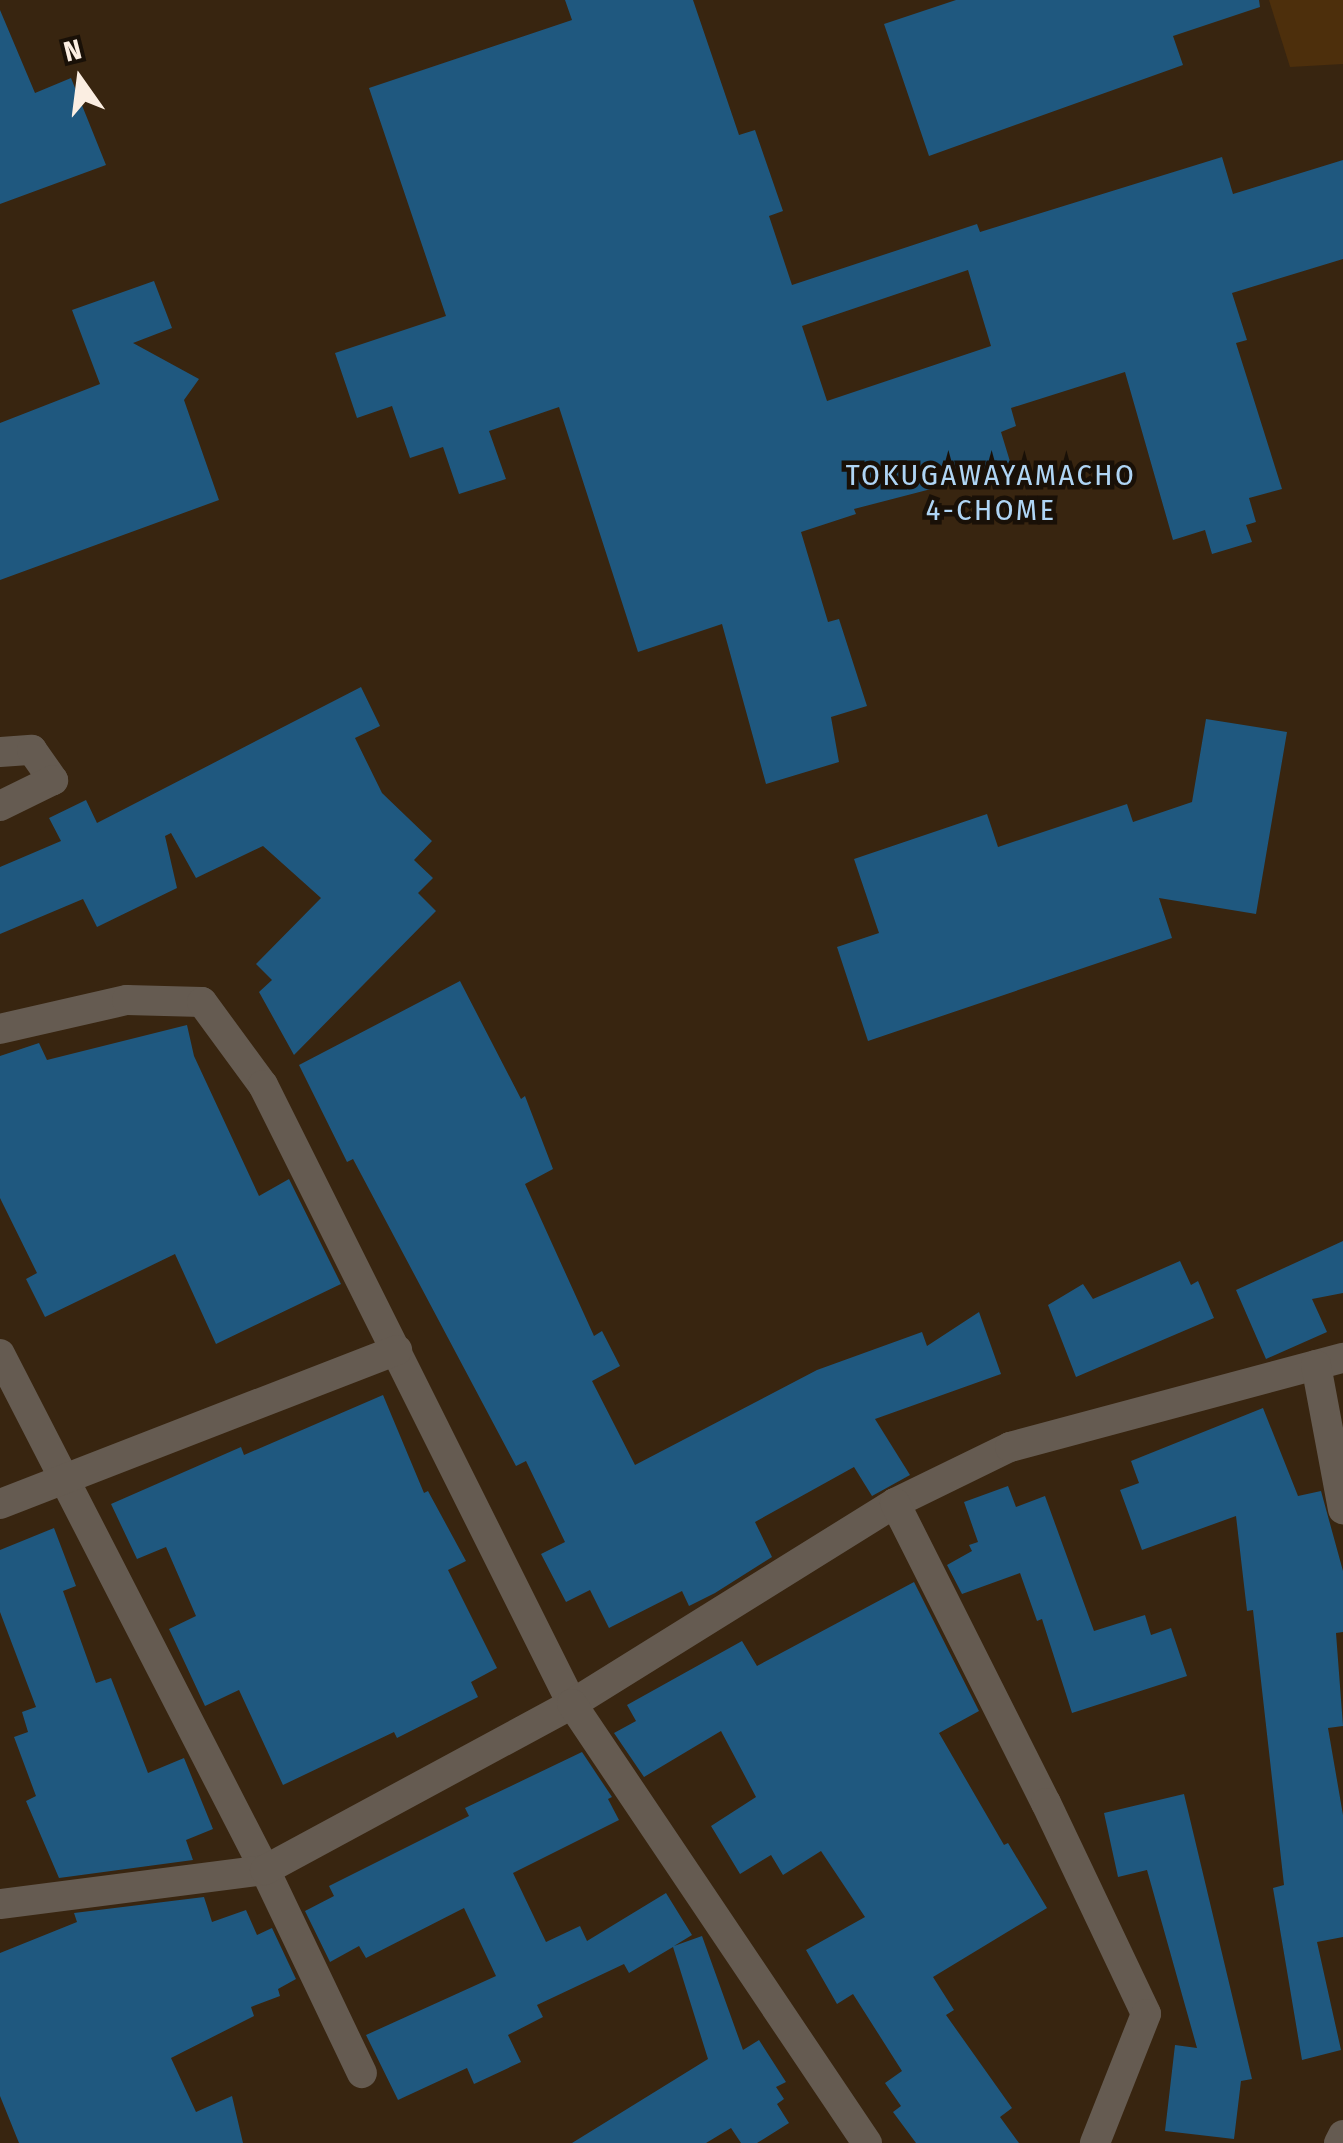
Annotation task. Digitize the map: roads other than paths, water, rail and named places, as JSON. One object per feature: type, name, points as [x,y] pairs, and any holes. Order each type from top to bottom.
[{"type":"street","points":[[0,752],[32,750],[53,780],[0,806]]},
{"type":"street","points":[[0,1029],[127,1000],[202,1002],[263,1085],[572,1704],[867,2143]]},
{"type":"street","points":[[0,1504],[397,1350]]},
{"type":"street","points":[[0,1354],[265,1870],[362,2073]]},
{"type":"street","points":[[0,1904],[265,1870],[572,1704],[894,1502],[1010,1447],[1329,1362],[1343,1508]]},
{"type":"street","points":[[894,1502],[1046,1803],[1146,2014],[1094,2143]]},
{"type":"street","points":[[1340,2143],[1343,2136]]},
{"type":"district","name":"TOKUGAWAYAMACHO 4-CHOME","points":[[991,492]]}]
